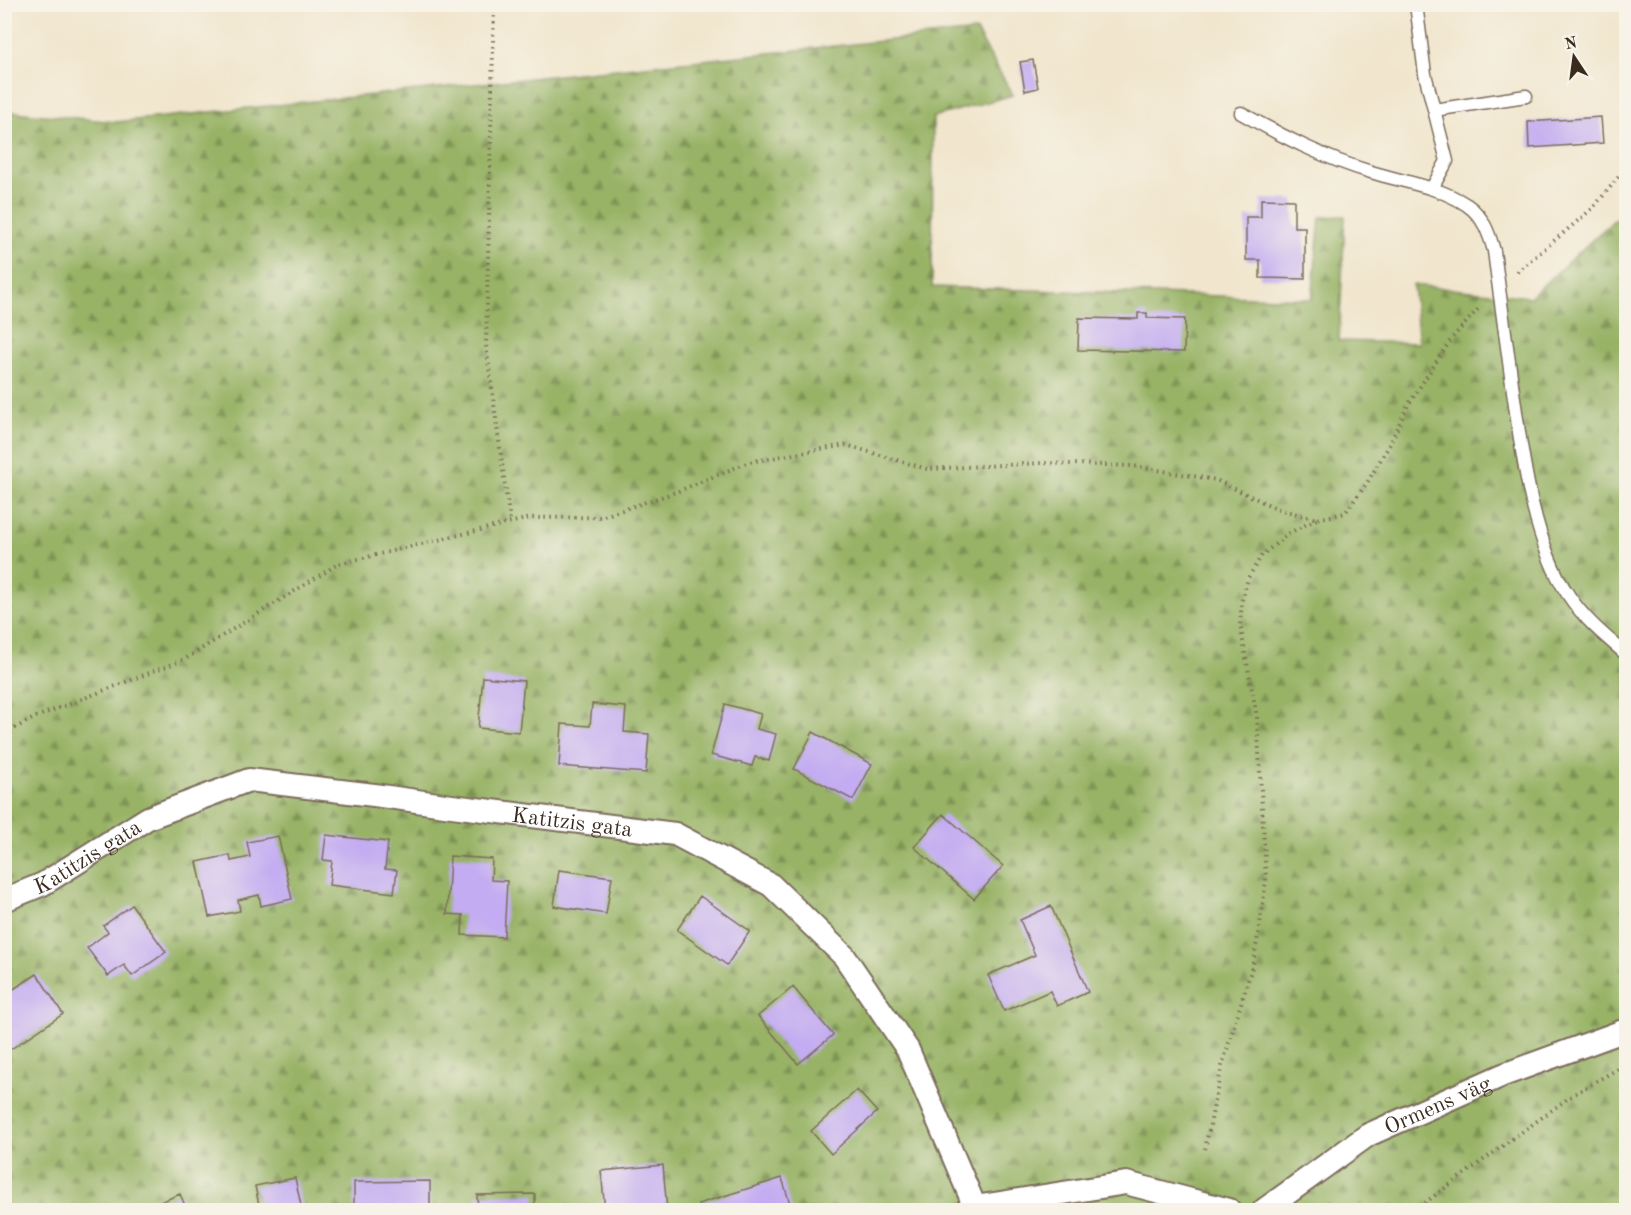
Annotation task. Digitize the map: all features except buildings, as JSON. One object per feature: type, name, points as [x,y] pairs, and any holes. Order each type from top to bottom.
[{"type":"street","name":"Katitzis gata","points":[[4,900],[43,884],[148,818],[249,780],[675,834],[771,885],[844,956],[908,1050],[971,1209]]},
{"type":"street","name":"Ormens väg","points":[[1264,1210],[1368,1135],[1503,1075],[1626,1030]]},
{"type":"street","points":[[971,1209],[1126,1183],[1229,1210]]},
{"type":"lane","points":[[1416,4],[1425,74],[1447,161],[1432,188]]},
{"type":"lane","points":[[1434,110],[1526,96]]},
{"type":"lane","points":[[1241,113],[1273,131],[1335,159],[1369,172],[1432,188],[1468,206],[1477,214],[1485,226],[1494,251],[1525,465],[1543,542],[1555,573],[1569,597],[1587,618],[1626,654]]},
{"type":"path","points":[[494,4],[486,345],[510,522]]},
{"type":"path","points":[[1205,1149],[1222,1066],[1253,964],[1266,879],[1257,717],[1240,625],[1242,600],[1248,578],[1262,555],[1289,533],[1317,519],[1345,513],[1367,483],[1390,444],[1408,405],[1452,338],[1499,287],[1593,208],[1626,168]]},
{"type":"path","points":[[4,734],[36,717],[185,660],[338,564],[530,518],[601,517],[676,492],[749,462],[846,445],[927,469],[1042,463],[1134,466],[1216,480],[1278,509],[1317,519]]},
{"type":"path","points":[[1415,1210],[1574,1094],[1626,1064]]},
{"type":"green space","points":[[976,31],[1013,95],[933,117],[932,287],[1312,299],[1320,217],[1345,216],[1339,341],[1419,343],[1413,285],[1530,297],[1626,209],[1626,1210],[5,1210],[5,111],[116,122]]}]
